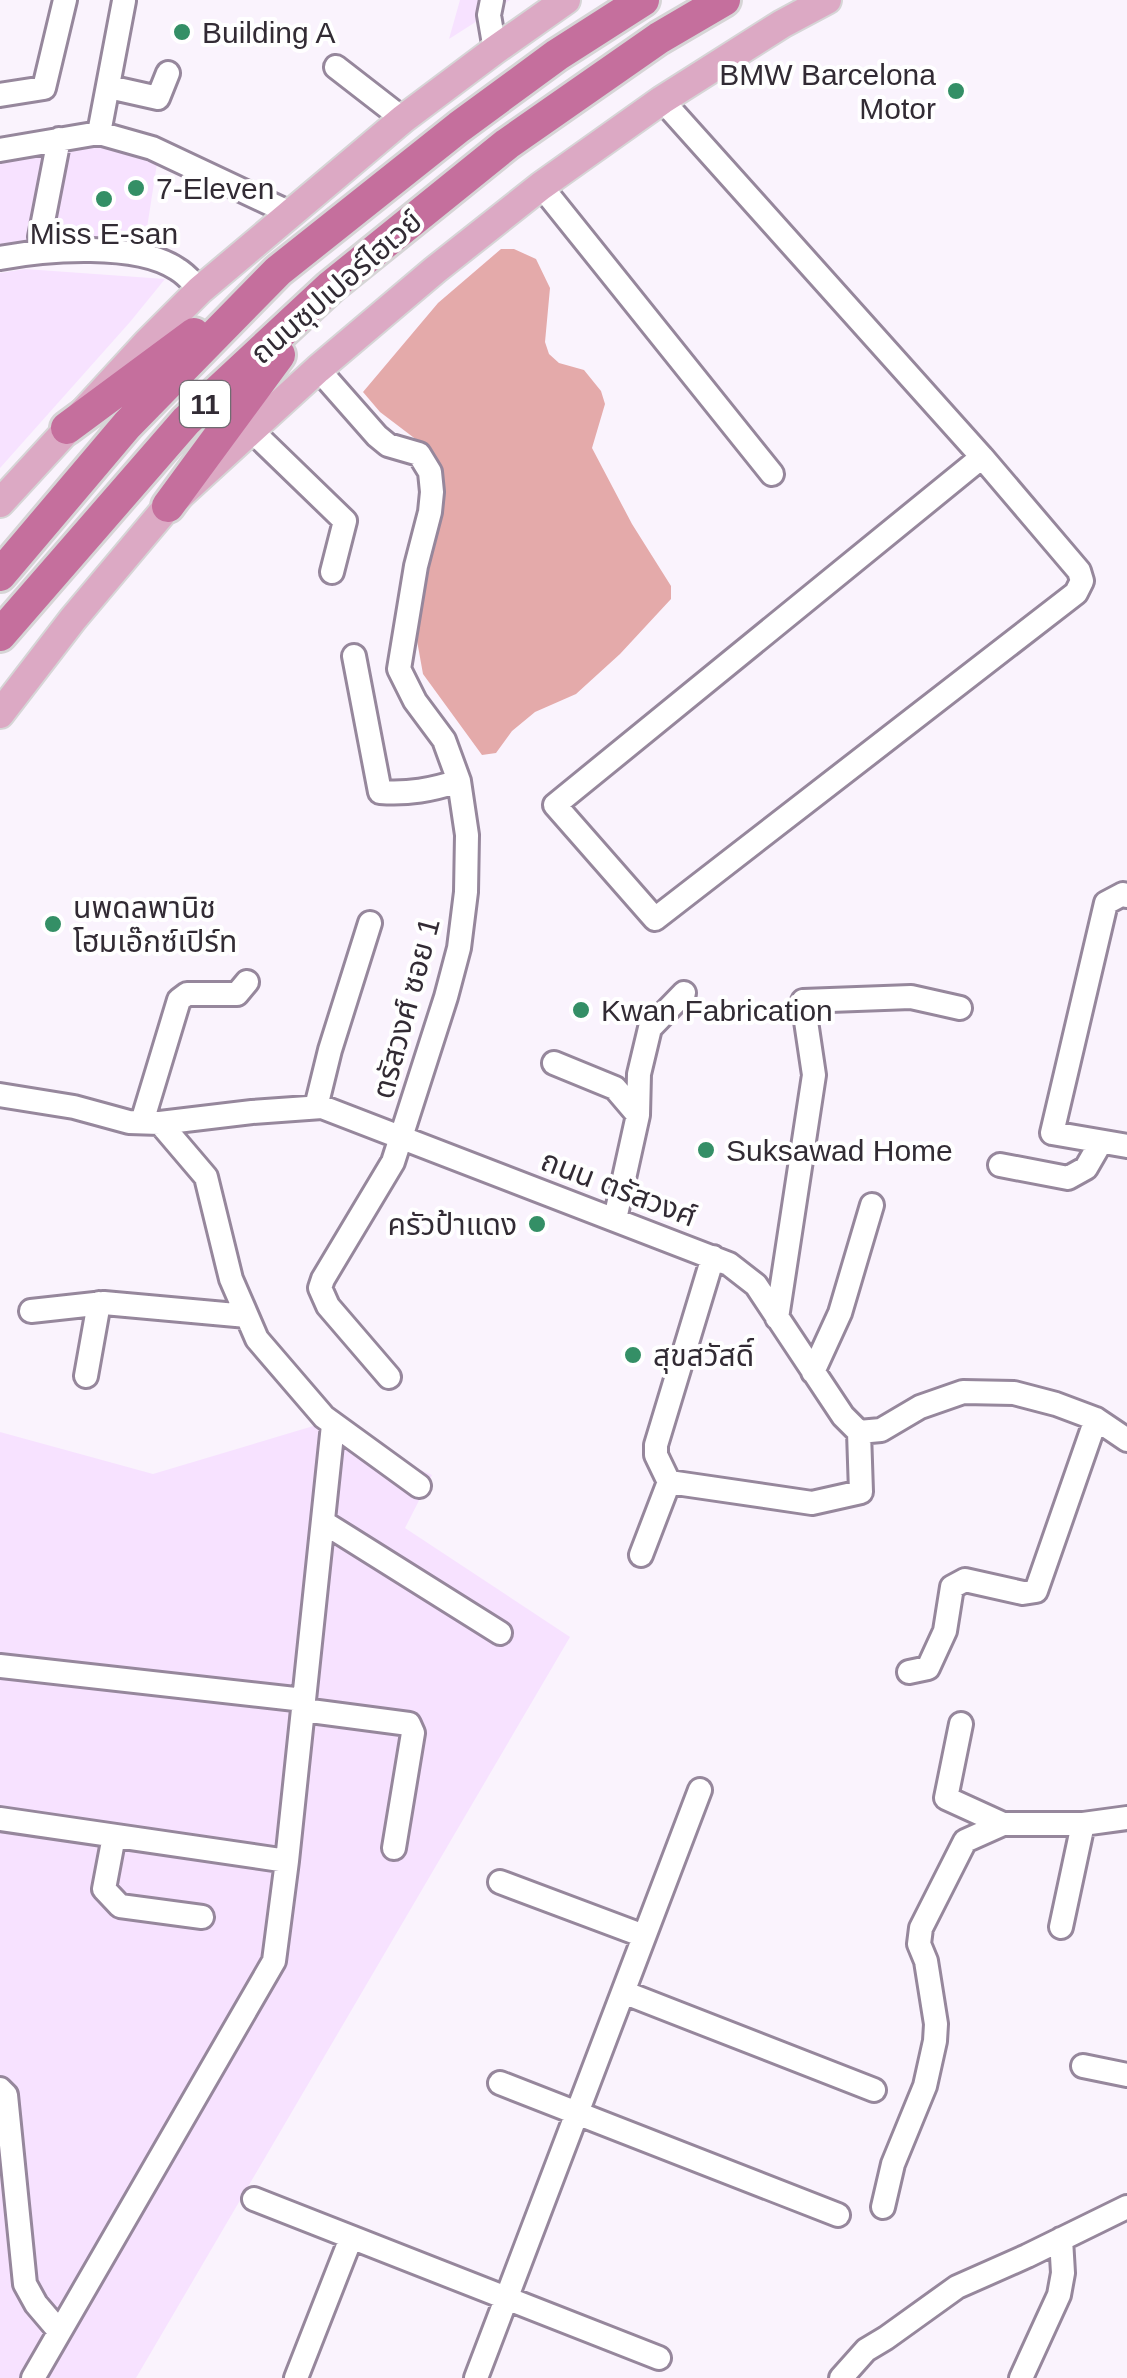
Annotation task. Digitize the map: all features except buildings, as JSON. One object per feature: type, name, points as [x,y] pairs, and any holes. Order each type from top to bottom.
[{"type":"highway","name":"ถนนซุปเปอร์ไฮเวย์","points":[[0,575],[127,426],[278,272],[473,117],[557,55],[643,0]]},
{"type":"highway","name":"ถนนซุปเปอร์ไฮเวย์","points":[[0,635],[186,421],[330,287],[507,144],[659,38],[724,0]]},
{"type":"highway","points":[[67,428],[278,272]]},
{"type":"highway","points":[[168,506],[330,287]]},
{"type":"main road","points":[[0,503],[200,290],[403,119],[566,0]]},
{"type":"main road","points":[[0,714],[168,506],[318,369],[541,186],[662,100],[827,0]]},
{"type":"street","points":[[0,95],[44,88],[65,0]]},
{"type":"street","points":[[492,0],[488,15],[495,50]]},
{"type":"street","points":[[99,133],[124,1]]},
{"type":"street","points":[[336,67],[403,119]]},
{"type":"street","points":[[109,87],[158,98],[168,73]]},
{"type":"street","points":[[662,100],[982,457],[1079,570],[1082,581],[1076,593],[655,919],[555,804],[982,457]]},
{"type":"street","points":[[0,150],[99,133],[152,148],[290,213]]},
{"type":"street","points":[[40,237],[58,139]]},
{"type":"street","points":[[541,186],[772,474]]},
{"type":"street","points":[[0,258],[25,253],[138,252],[176,268],[200,290]]},
{"type":"street","name":"ตรัสวงศ์ ซอย 1","points":[[318,369],[378,436],[388,445],[419,454],[430,472],[430,512],[416,566],[399,669],[415,701],[444,740],[459,781],[467,835],[466,892],[459,948],[402,1136],[393,1162],[320,1288],[328,1306],[389,1377]]},
{"type":"street","points":[[251,430],[344,521],[332,572]]},
{"type":"street","points":[[354,656],[380,792],[426,791],[459,781]]},
{"type":"street","points":[[1127,896],[1123,894],[1106,904],[1052,1133],[1127,1146]]},
{"type":"street","points":[[316,1107],[370,924]]},
{"type":"street","points":[[246,982],[237,994],[186,994],[180,1000],[151,1123],[206,1178],[231,1278],[257,1339],[324,1418],[419,1486]]},
{"type":"street","points":[[615,1219],[638,1115],[639,1074],[650,1028],[684,993]]},
{"type":"street","points":[[777,1318],[814,1075],[803,1001],[911,997],[960,1008]]},
{"type":"street","points":[[554,1063],[615,1088],[638,1115]]},
{"type":"street","name":"ถนน ตรัสวงศ์","points":[[0,1096],[74,1106],[129,1122],[151,1123],[322,1107],[713,1257],[729,1264],[756,1286],[843,1416],[859,1432]]},
{"type":"street","points":[[1000,1166],[1068,1178],[1086,1168],[1101,1142]]},
{"type":"street","points":[[813,1372],[840,1313],[872,1205]]},
{"type":"street","points":[[641,1555],[670,1482],[656,1456],[656,1445],[713,1257]]},
{"type":"street","points":[[31,1311],[99,1303],[247,1316]]},
{"type":"street","points":[[86,1376],[99,1303]]},
{"type":"street","points":[[670,1482],[812,1503],[861,1492],[859,1432],[880,1430],[920,1408],[963,1392],[1014,1393],[1056,1404],[1096,1419],[1127,1440]]},
{"type":"street","points":[[909,1672],[928,1668],[946,1631],[952,1587],[965,1580],[1023,1593],[1036,1591],[1096,1419]]},
{"type":"street","points":[[33,2378],[274,1961],[333,1424]]},
{"type":"street","points":[[323,1522],[500,1633]]},
{"type":"street","points":[[0,1666],[304,1705],[408,1724],[413,1733],[394,1848]]},
{"type":"street","points":[[961,1724],[946,1798],[1003,1824]]},
{"type":"street","points":[[476,2378],[700,1790]]},
{"type":"street","points":[[883,2208],[894,2164],[925,2086],[935,2041],[936,2024],[926,1961],[919,1944],[920,1928],[965,1841],[1003,1824],[1083,1824],[1127,1818]]},
{"type":"street","points":[[0,1819],[287,1861]]},
{"type":"street","points":[[1061,1927],[1083,1824]]},
{"type":"street","points":[[114,1836],[104,1889],[120,1906],[202,1917]]},
{"type":"street","points":[[500,1882],[644,1936]]},
{"type":"street","points":[[623,1992],[874,2090]]},
{"type":"street","points":[[1083,2066],[1127,2075]]},
{"type":"street","points":[[500,2083],[838,2215]]},
{"type":"street","points":[[0,2088],[6,2095],[25,2284],[59,2331]]},
{"type":"street","points":[[254,2199],[659,2358]]},
{"type":"street","points":[[841,2378],[866,2350],[957,2288],[1127,2206]]},
{"type":"street","points":[[296,2378],[351,2238]]},
{"type":"street","points":[[1021,2378],[1059,2295],[1063,2273],[1061,2239]]},
{"type":"shaded area","points":[[460,0],[510,0],[449,39]]},
{"type":"shaded area","points":[[99,141],[158,157],[144,247],[0,250],[0,159]]},
{"type":"shaded area","points":[[501,249],[514,249],[536,259],[550,288],[545,342],[549,354],[559,363],[584,370],[601,391],[605,404],[592,448],[632,524],[671,586],[671,599],[576,694],[535,712],[512,731],[496,753],[482,755],[423,674],[416,635],[415,609],[444,487],[430,450],[380,412],[363,392],[438,303]]},
{"type":"shaded area","points":[[25,269],[165,279],[0,468],[0,273]]},
{"type":"shaded area","points":[[320,1424],[432,1475],[405,1528],[570,1637],[136,2378],[0,2378],[0,1432],[153,1474]]},
{"type":"place","name":"Building A","points":[[182,32]]},
{"type":"place","name":"BMW Barcelona Motor","points":[[956,91]]},
{"type":"place","name":"7-Eleven","points":[[136,188]]},
{"type":"place","name":"Miss E-san","points":[[104,199]]},
{"type":"place","name":"นพดลพานิช โฮมเอ๊กซ์เปิร์ท","points":[[53,924]]},
{"type":"place","name":"Kwan Fabrication","points":[[581,1010]]},
{"type":"place","name":"Suksawad Home","points":[[706,1150]]},
{"type":"place","name":"ครัวป้าแดง","points":[[537,1224]]},
{"type":"place","name":"สุขสวัสดิ์","points":[[633,1355]]}]
